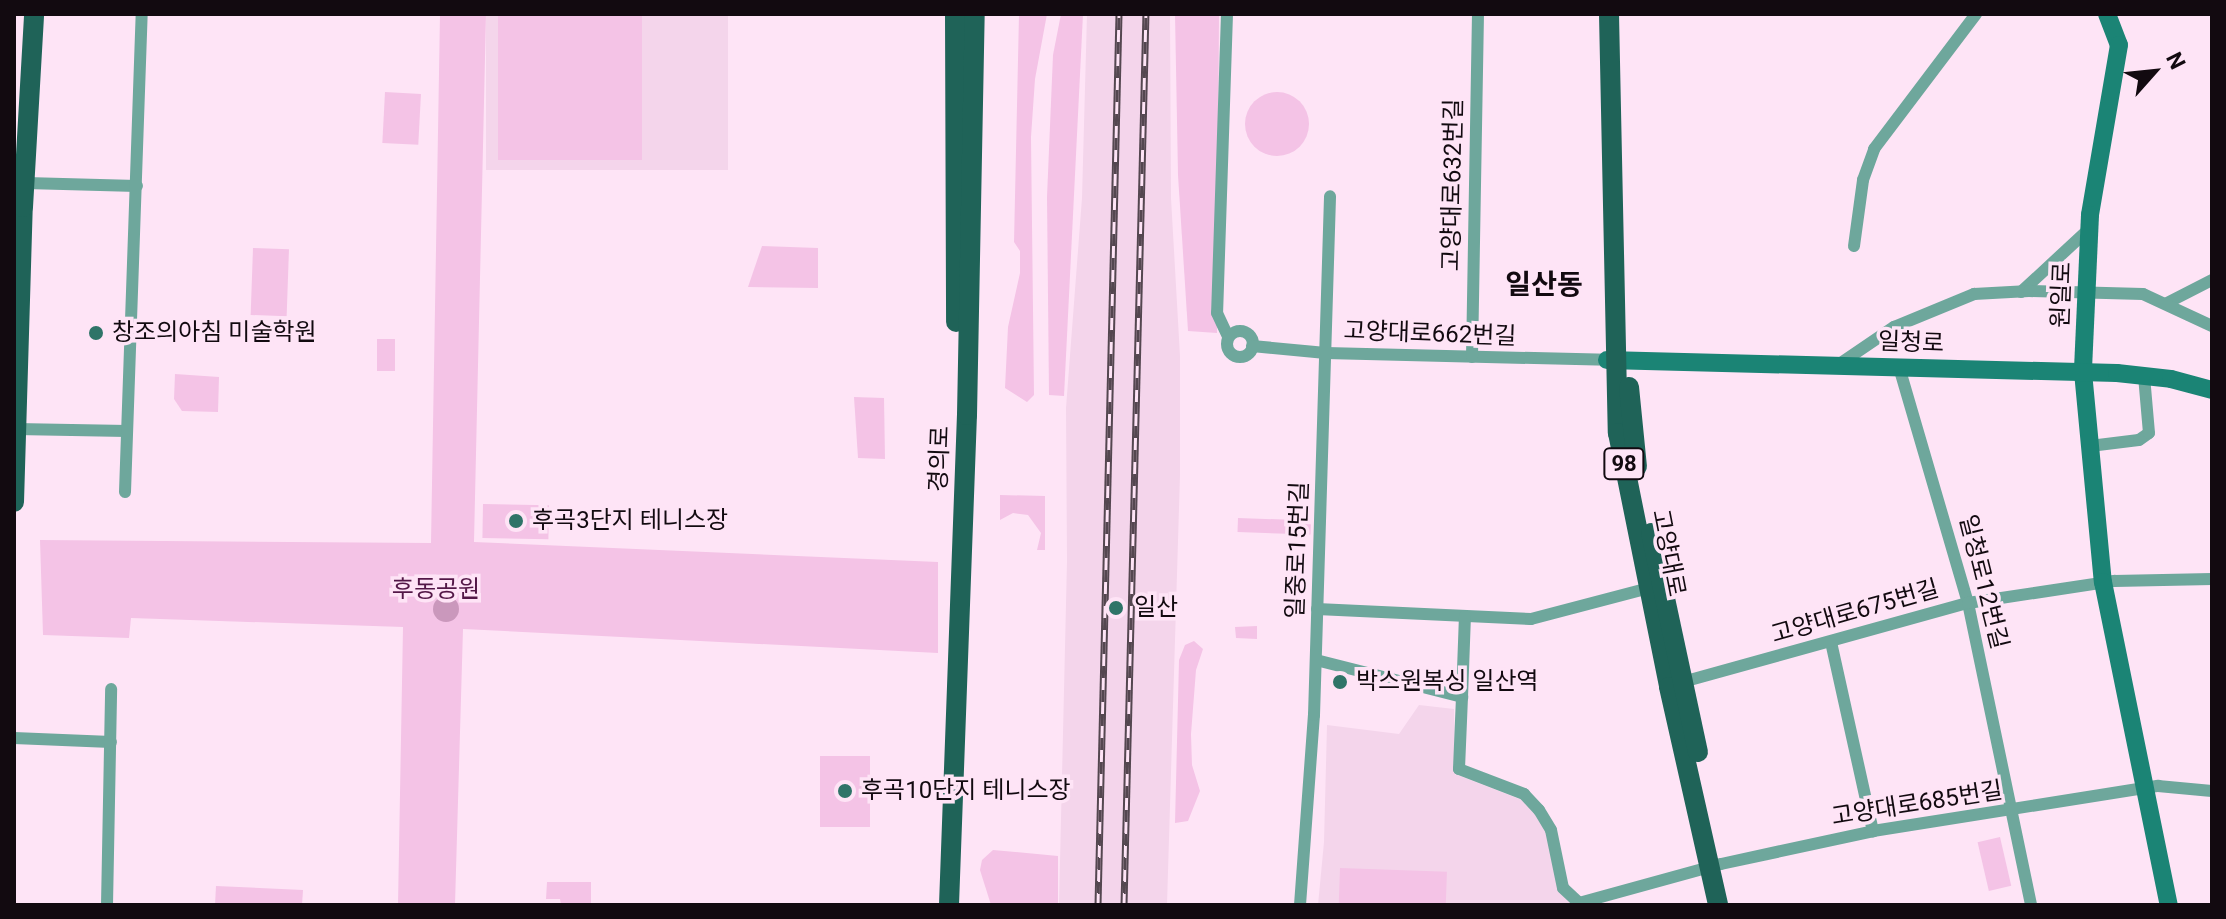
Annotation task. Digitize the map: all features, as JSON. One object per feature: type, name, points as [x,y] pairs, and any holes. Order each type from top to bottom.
[{"type":"main road","points":[[14,502],[34,14]]},
{"type":"main road","name":"경의로","points":[[941,905],[956,430],[955,14]]},
{"type":"main road","name":"경의로","points":[[949,905],[967,415],[975,14]]},
{"type":"main road","name":"고양대로","points":[[1609,14],[1617,361],[1655,586],[1718,905]]},
{"type":"main road","name":"고양대로","points":[[1617,361],[1620,14]]},
{"type":"main road","name":"고양대로","points":[[1709,867],[1730,905]]},
{"type":"street","points":[[125,492],[142,14]]},
{"type":"street","points":[[1227,14],[1217,313],[1228,337],[1228,349],[1237,357],[1249,353],[1251,337],[1244,332],[1235,332],[1228,337]]},
{"type":"street","name":"고양대로632번길","points":[[1472,357],[1478,14]]},
{"type":"street","points":[[1854,246],[1866,164],[1976,14]]},
{"type":"street","name":"원일로","points":[[2107,14],[2119,45],[2088,230],[2083,372],[2103,582],[2169,905]]},
{"type":"street","points":[[26,183],[137,186]]},
{"type":"street","name":"일중로15번길","points":[[1300,905],[1307,844],[1316,660],[1330,196]]},
{"type":"street","points":[[2021,292],[2088,230]]},
{"type":"street","points":[[2167,303],[2212,280]]},
{"type":"street","points":[[1838,365],[1894,327],[1974,294],[2143,294],[2212,326]]},
{"type":"street","name":"고양대로662번길","points":[[1252,346],[1326,353],[1617,361]]},
{"type":"street","name":"일청로","points":[[1617,361],[2083,372],[2144,376],[2212,390]]},
{"type":"street","name":"일청로12번길","points":[[1899,367],[1968,603],[2014,810],[2031,905]]},
{"type":"street","points":[[2090,446],[2139,440],[2149,433],[2144,376]]},
{"type":"street","points":[[16,429],[127,431]]},
{"type":"street","points":[[2103,582],[2212,579]]},
{"type":"street","name":"고양대로675번길","points":[[1676,685],[1968,603],[2103,582]]},
{"type":"street","points":[[1317,609],[1541,618],[1655,586]]},
{"type":"street","points":[[1465,616],[1459,769],[1524,794],[1539,810],[1551,830],[1563,888],[1579,904],[1709,867]]},
{"type":"street","points":[[1831,642],[1873,831]]},
{"type":"street","points":[[1316,660],[1462,697]]},
{"type":"street","points":[[107,905],[111,689]]},
{"type":"street","points":[[14,738],[111,742]]},
{"type":"street","name":"고양대로685번길","points":[[1709,867],[1873,831],[2145,788],[2195,787],[2212,791]]},
{"type":"shaded area","points":[[486,14],[728,14],[728,170],[486,170]]},
{"type":"shaded area","points":[[1087,14],[1170,14],[1171,198],[1180,356],[1180,475],[1167,905],[1059,905],[1067,561],[1066,408],[1082,198]]},
{"type":"shaded area","points":[[446,596],[455,600],[459,609],[455,618],[446,622],[437,618],[433,609],[437,600]]},
{"type":"shaded area","points":[[1419,705],[1454,709],[1455,774],[1522,800],[1534,812],[1547,832],[1573,905],[1318,905],[1324,842],[1327,725],[1399,734]]},
{"type":"green space","name":"후동공원","points":[[440,14],[486,14],[474,542],[938,562],[938,653],[463,629],[455,905],[398,905],[403,627],[131,618],[129,638],[43,635],[40,540],[431,543]]},
{"type":"green space","points":[[498,14],[642,14],[642,160],[498,160]]},
{"type":"green space","points":[[1019,14],[1047,14],[1035,79],[1031,137],[1034,395],[1027,402],[1005,388],[1008,327],[1020,273],[1020,251],[1014,242]]},
{"type":"green space","points":[[1061,14],[1083,14],[1064,396],[1049,395],[1047,197],[1053,55]]},
{"type":"green space","points":[[1175,14],[1219,14],[1217,333],[1188,331],[1178,175]]},
{"type":"green space","points":[[385,92],[421,94],[418,145],[382,143]]},
{"type":"green space","points":[[1277,92],[1295,98],[1303,106],[1309,124],[1303,142],[1295,150],[1277,156],[1259,150],[1251,142],[1245,124],[1251,106],[1259,98]]},
{"type":"green space","points":[[762,246],[818,248],[818,288],[748,287]]},
{"type":"green space","points":[[253,248],[289,249],[287,316],[251,315]]},
{"type":"green space","points":[[377,339],[395,339],[395,371],[377,371]]},
{"type":"green space","points":[[175,374],[219,377],[218,412],[182,411],[174,399]]},
{"type":"green space","points":[[854,397],[884,398],[885,459],[858,458]]},
{"type":"green space","points":[[1000,495],[1045,496],[1045,550],[1037,550],[1041,533],[1028,515],[1013,513],[1000,520]]},
{"type":"green space","name":"후곡3단지 테니스장","points":[[483,504],[549,505],[548,539],[482,538]]},
{"type":"green space","points":[[1238,518],[1311,521],[1310,535],[1238,532]]},
{"type":"green space","points":[[1257,626],[1257,639],[1236,638],[1235,627]]},
{"type":"green space","points":[[1194,641],[1203,649],[1196,670],[1191,734],[1192,765],[1200,791],[1188,821],[1175,823],[1179,660],[1185,645]]},
{"type":"green space","name":"후곡10단지 테니스장","points":[[820,756],[870,756],[870,827],[820,827]]},
{"type":"green space","points":[[2000,837],[2011,886],[1989,891],[1978,842]]},
{"type":"green space","points":[[993,850],[1058,856],[1058,905],[991,905],[980,870],[982,860]]},
{"type":"green space","points":[[1340,868],[1447,872],[1446,905],[1339,905]]},
{"type":"green space","points":[[547,882],[591,882],[591,905],[561,905],[560,899],[546,899]]},
{"type":"green space","points":[[216,886],[303,890],[302,905],[215,905]]},
{"type":"railway","points":[[1098,905],[1119,14]]},
{"type":"railway","points":[[1124,905],[1146,14]]},
{"type":"place","name":"창조의아침 미술학원","points":[[96,333]]},
{"type":"place","name":"후곡3단지 테니스장","points":[[516,521]]},
{"type":"place","name":"일산","points":[[1116,608]]},
{"type":"place","name":"박스원복싱 일산역","points":[[1340,682]]},
{"type":"place","name":"후곡10단지 테니스장","points":[[845,791]]},
{"type":"district","name":"일산동","points":[[1544,285]]}]
